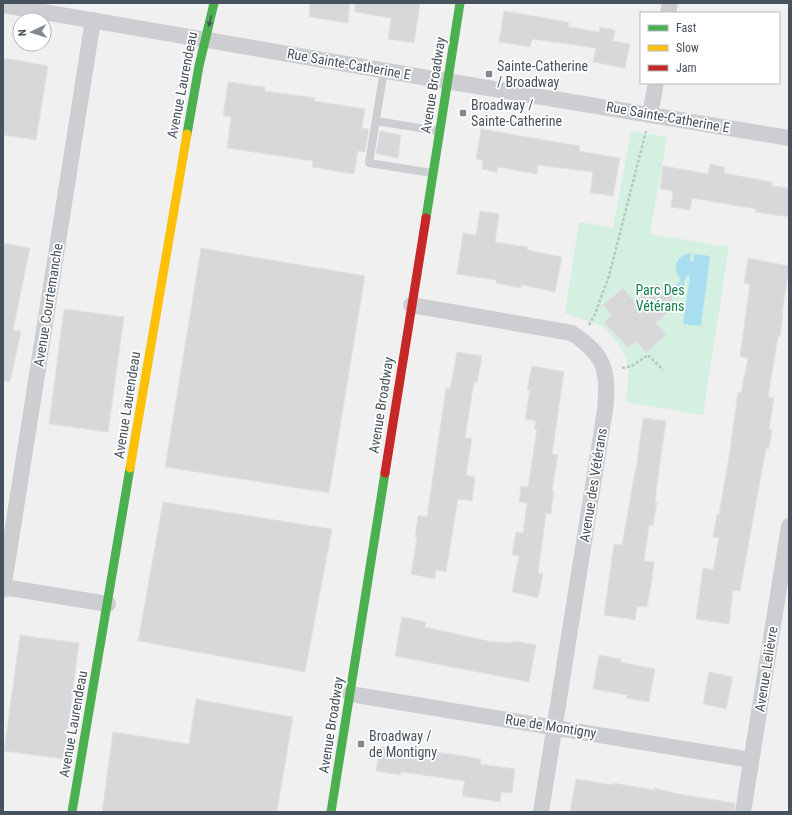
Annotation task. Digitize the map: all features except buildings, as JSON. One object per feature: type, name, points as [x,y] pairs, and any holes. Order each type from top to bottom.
[{"type":"street","name":"Avenue Laurendeau","points":[[72,812],[176,194],[205,38],[214,3]]},
{"type":"street","name":"Avenue Broadway","points":[[331,812],[460,3]]},
{"type":"street","name":"Rue Sainte-Catherine E","points":[[3,5],[789,138]]},
{"type":"street","name":"Avenue Courtemanche","points":[[3,588],[93,20]]},
{"type":"street","points":[[650,114],[656,84]]},
{"type":"street","name":"Avenue des Vétérans","points":[[411,305],[572,333],[598,356],[605,370],[608,386],[605,410],[541,812]]},
{"type":"street","name":"Avenue Lelièvre","points":[[742,812],[789,526]]},
{"type":"street","points":[[3,588],[108,604]]},
{"type":"street","name":"Rue de Montigny","points":[[350,694],[555,726],[751,760]]},
{"type":"lane","points":[[384,70],[369,163],[433,174]]},
{"type":"lane","points":[[376,121],[439,131]]},
{"type":"path","points":[[580,339],[596,314],[610,276],[650,114]]},
{"type":"path","points":[[605,370],[632,366],[648,355],[663,370]]},
{"type":"green space","name":"Parc Des Vétérans","points":[[631,131],[667,137],[650,234],[729,247],[703,415],[626,402],[629,372],[626,357],[618,343],[602,326],[565,313],[579,222],[613,228]]},
{"type":"water","points":[[691,253],[690,261],[693,261],[694,254],[710,256],[701,326],[683,324],[690,276],[687,276],[684,281],[685,293],[674,288],[681,280],[676,271],[677,263],[686,254]]},
{"type":"traffic: fast","points":[[187,134],[199,66],[214,3]]},
{"type":"traffic: fast","points":[[426,218],[460,3]]},
{"type":"traffic: fast","points":[[72,812],[130,468]]},
{"type":"traffic: fast","points":[[331,812],[385,473]]},
{"type":"traffic: slow","points":[[130,468],[187,134]]},
{"type":"traffic: jam","points":[[385,473],[426,218]]},
{"type":"place","name":"Sainte-Catherine / Broadway","points":[[489,74]]},
{"type":"place","name":"Broadway / Sainte-Catherine","points":[[463,113]]},
{"type":"place","name":"Broadway / de Montigny","points":[[361,744]]}]
